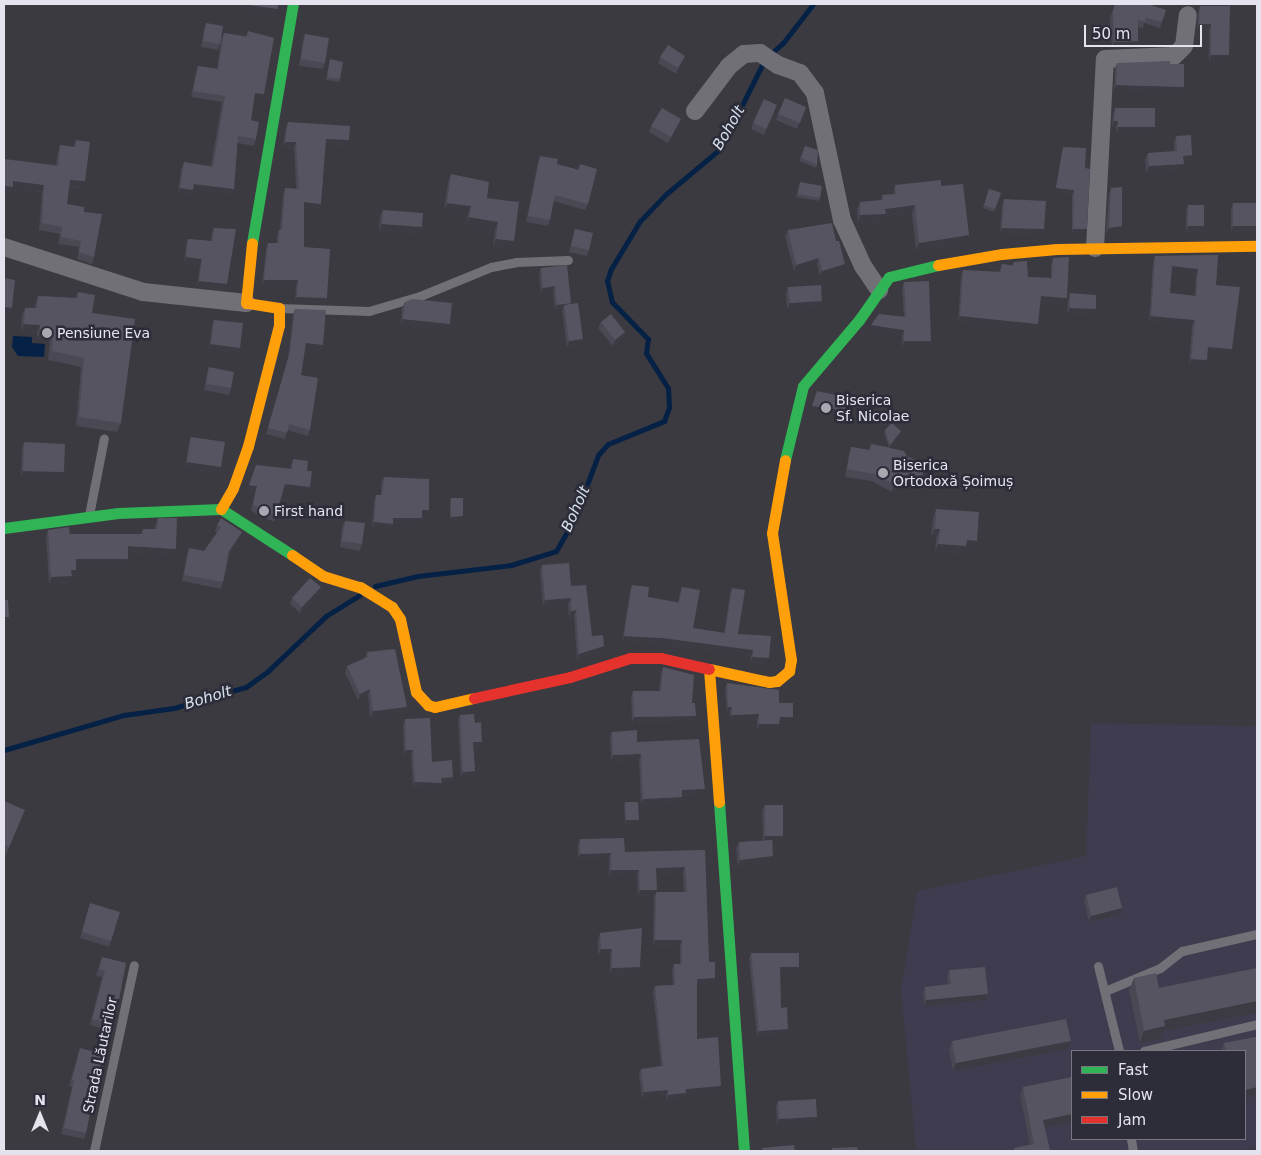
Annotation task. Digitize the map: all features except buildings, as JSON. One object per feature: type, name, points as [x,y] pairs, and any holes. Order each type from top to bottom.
[{"type":"street","points":[[246,303],[252,241],[293,4]]},
{"type":"street","points":[[1095,248],[1105,59],[1174,56],[1184,46],[1188,15]]},
{"type":"street","points":[[695,111],[736,59],[744,54],[766,57],[800,73],[815,93],[842,220],[863,266],[879,290]]},
{"type":"street","points":[[4,246],[143,292],[279,308],[274,354],[264,396],[233,488],[221,509]]},
{"type":"street","points":[[4,528],[89,515],[221,509],[323,576],[360,587],[392,607],[400,619],[416,692],[428,705],[435,706],[570,677],[630,658],[661,658],[769,682],[777,681],[789,671],[791,660],[772,533],[793,418],[803,386],[859,320],[889,277],[906,270],[1002,254],[1095,248],[1257,246]]},
{"type":"street","points":[[709,670],[744,1151]]},
{"type":"lane","points":[[279,308],[369,312],[420,296],[491,267],[516,262],[568,260]]},
{"type":"lane","points":[[89,515],[104,438]]},
{"type":"lane","points":[[1105,991],[1160,968],[1182,951],[1257,934]]},
{"type":"lane","name":"Strada Lăutarilor","points":[[94,1151],[134,965]]},
{"type":"lane","points":[[1098,966],[1119,1050]]},
{"type":"lane","points":[[1164,1049],[1257,1024]]},
{"type":"shaded area","points":[[1091,723],[1257,726],[1257,1147],[1237,1151],[916,1151],[901,990],[917,891],[1086,856]]},
{"type":"water","points":[[13,336],[32,337],[32,343],[45,344],[44,357],[18,356],[12,347]]},
{"type":"waterway","name":"Boholt","points":[[375,586],[418,576],[511,565],[556,551],[573,522],[598,455],[608,444],[664,421],[669,407],[668,388],[646,353],[648,339],[612,302],[607,281],[611,269],[640,221],[666,194],[720,149],[765,59],[783,43],[813,4]]},
{"type":"waterway","name":"Boholt","points":[[4,750],[124,715],[174,708],[246,687],[269,670],[326,616],[359,595]]},
{"type":"traffic: fast","points":[[252,243],[293,4]]},
{"type":"traffic: fast","points":[[785,460],[803,386],[859,320],[889,277],[938,265]]},
{"type":"traffic: fast","points":[[4,528],[118,513],[221,509],[292,555]]},
{"type":"traffic: fast","points":[[719,802],[744,1151]]},
{"type":"traffic: slow","points":[[221,509],[233,488],[248,446],[279,325],[279,308],[246,303],[252,243]]},
{"type":"traffic: slow","points":[[938,265],[1002,254],[1057,249],[1257,246]]},
{"type":"traffic: slow","points":[[719,802],[709,669],[769,682],[777,681],[789,671],[791,660],[772,533],[785,460]]},
{"type":"traffic: slow","points":[[292,555],[323,576],[360,587],[392,607],[400,619],[416,692],[428,705],[435,707],[474,698]]},
{"type":"traffic: jam","points":[[474,698],[570,677],[630,658],[661,658],[709,669]]},
{"type":"place","name":"Pensiune Eva","points":[[47,333]]},
{"type":"place","name":"Biserica Sf. Nicolae","points":[[826,408]]},
{"type":"place","name":"Biserica Ortodoxă Șoimuș","points":[[883,473]]},
{"type":"place","name":"First hand","points":[[264,511]]}]
